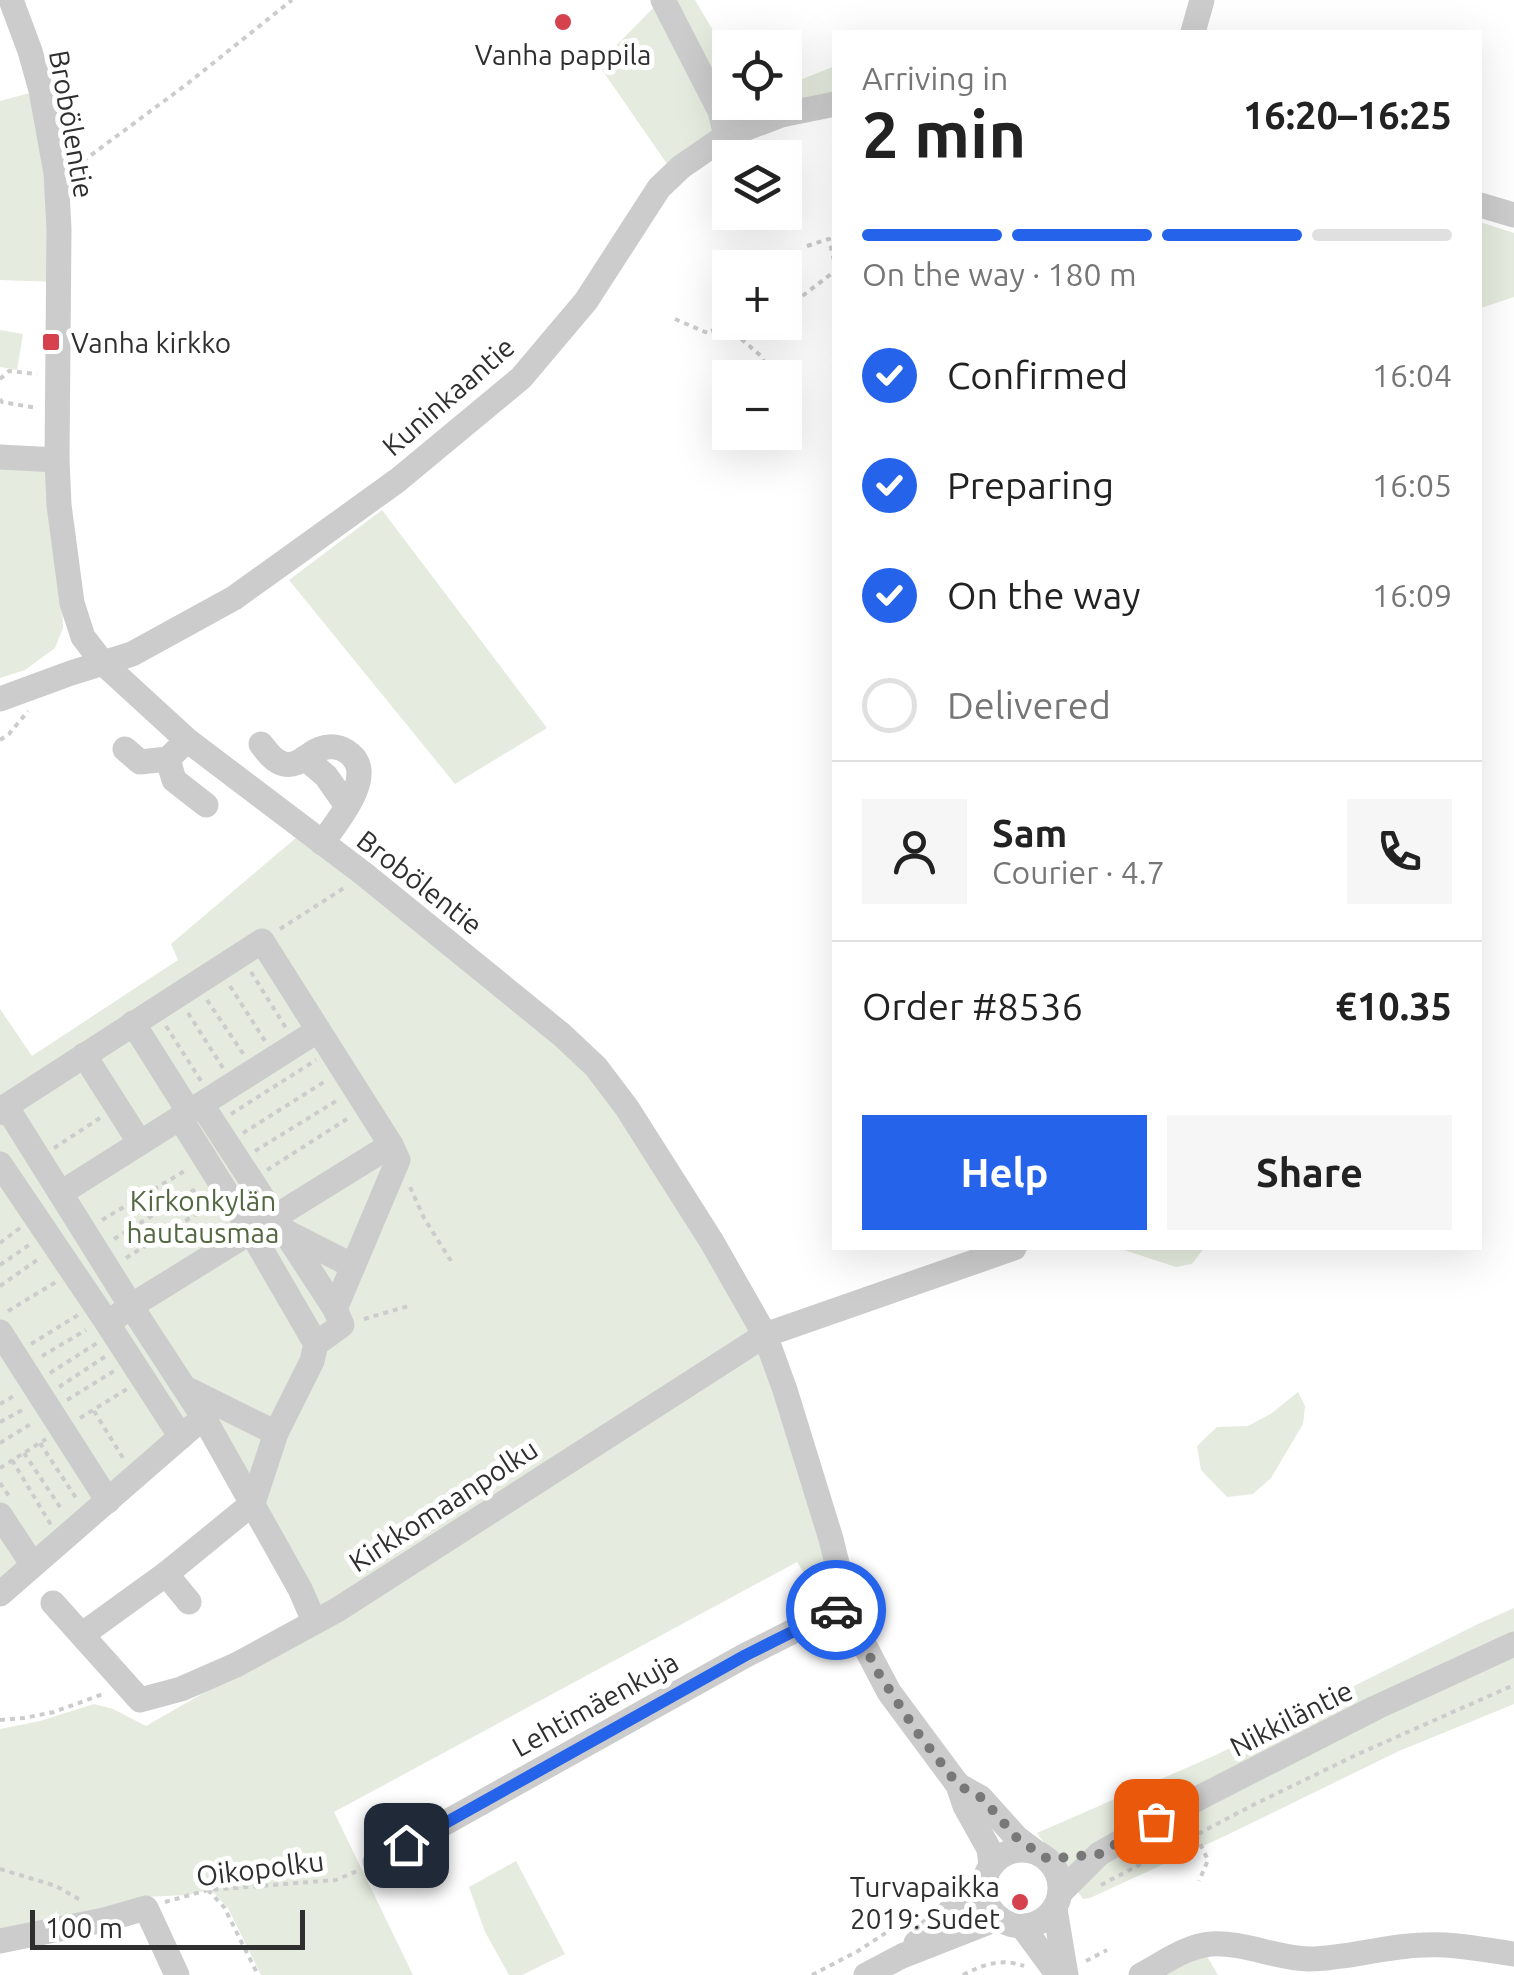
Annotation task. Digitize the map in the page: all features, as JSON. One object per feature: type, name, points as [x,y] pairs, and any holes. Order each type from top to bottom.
[{"type":"street","name":"Brobölentie","points":[[11,0],[42,90],[56,173],[58,505],[72,603],[83,637],[178,750],[364,874],[562,1035],[596,1066],[627,1108],[712,1242],[765,1335],[831,1538],[856,1630],[889,1692],[958,1785],[989,1849],[988,1871]]},
{"type":"street","points":[[663,0],[720,111],[726,136]]},
{"type":"street","points":[[1194,30],[1202,0]]},
{"type":"street","name":"Kuninkaantie","points":[[0,699],[132,654],[234,598],[398,480],[522,378],[586,302],[659,188],[681,166],[726,136],[780,115],[832,105]]},
{"type":"street","points":[[1482,206],[1514,215]]},
{"type":"street","points":[[0,457],[57,460]]},
{"type":"street","points":[[260,744],[282,764],[296,764],[320,749],[334,746],[351,754],[357,762],[354,795],[322,843]]},
{"type":"street","points":[[124,750],[140,762],[178,750],[174,780],[206,805]]},
{"type":"street","points":[[0,1112],[240,954],[256,1109],[278,1224],[338,1317]]},
{"type":"street","points":[[133,1024],[256,1109],[394,1153]]},
{"type":"street","points":[[84,1055],[140,1143]]},
{"type":"street","points":[[61,1193],[140,1143],[256,1109]]},
{"type":"street","points":[[256,1109],[251,1232],[316,1344]]},
{"type":"street","points":[[0,1112],[6,1128],[0,1132]]},
{"type":"street","points":[[0,1112],[11,1114],[204,1418],[314,1621]]},
{"type":"street","points":[[109,1325],[131,1306],[251,1232],[278,1224],[394,1153]]},
{"type":"street","points":[[83,1634],[166,1574],[252,1503],[276,1433],[312,1361],[316,1344],[338,1317],[394,1153]]},
{"type":"street","points":[[0,1164],[181,1437]]},
{"type":"street","points":[[278,1224],[353,1266]]},
{"type":"street","name":"Kirkkomaanpolku","points":[[140,1700],[182,1689],[337,1610],[765,1335],[1008,1250]]},
{"type":"street","points":[[0,1332],[29,1376],[51,1436],[108,1500]]},
{"type":"street","points":[[184,1388],[276,1433]]},
{"type":"street","points":[[0,1594],[204,1418]]},
{"type":"street","points":[[0,1515],[33,1565]]},
{"type":"street","points":[[166,1574],[190,1602]]},
{"type":"street","points":[[53,1603],[140,1700]]},
{"type":"street","name":"Lehtimäenkuja","points":[[376,1862],[746,1655],[848,1604]]},
{"type":"street","name":"Nikkiläntie","points":[[1058,1900],[1099,1854],[1185,1805],[1375,1708],[1514,1644]]},
{"type":"street","name":"Brobölentie","points":[[958,1785],[982,1798],[1017,1838],[1041,1855]]},
{"type":"street","points":[[902,1956],[1000,1856],[1010,1851],[1041,1855],[1056,1868],[1060,1880],[1058,1900],[1074,1969]]},
{"type":"street","name":"Nikkiläntie","points":[[1041,1855],[1099,1854]]},
{"type":"street","points":[[988,1871],[986,1900],[1010,1922],[1046,1972]]},
{"type":"street","points":[[866,1975],[902,1956],[1010,1922],[1035,1924],[1046,1918],[1058,1900]]},
{"type":"street","points":[[0,1941],[146,1908],[177,1975]]},
{"type":"street","points":[[1141,1975],[1209,1944],[1326,1959],[1422,1945],[1514,1954]]},
{"type":"path","points":[[56,173],[80,165],[292,0]]},
{"type":"path","points":[[807,246],[830,239],[832,251]]},
{"type":"path","points":[[802,296],[832,271]]},
{"type":"path","points":[[676,318],[705,332],[739,337],[763,360]]},
{"type":"path","points":[[705,332],[712,330]]},
{"type":"path","points":[[0,379],[10,371],[42,375]]},
{"type":"path","points":[[0,400],[57,409]]},
{"type":"path","points":[[240,954],[364,874]]},
{"type":"path","points":[[240,954],[256,1109]]},
{"type":"path","points":[[240,954],[256,1109]]},
{"type":"path","points":[[176,996],[256,1109]]},
{"type":"path","points":[[176,996],[256,1109]]},
{"type":"path","points":[[176,996],[256,1109]]},
{"type":"path","points":[[39,1158],[117,1107]]},
{"type":"path","points":[[96,1250],[256,1109]]},
{"type":"path","points":[[96,1250],[256,1109],[256,1109],[96,1250]]},
{"type":"path","points":[[394,1153],[424,1218],[451,1262]]},
{"type":"path","points":[[0,1266],[51,1240]]},
{"type":"path","points":[[0,1286],[51,1240]]},
{"type":"path","points":[[0,1316],[73,1272]]},
{"type":"path","points":[[338,1317],[412,1305]]},
{"type":"path","points":[[0,1404],[29,1376],[109,1325]]},
{"type":"path","points":[[0,1422],[29,1376],[109,1325]]},
{"type":"path","points":[[29,1376],[109,1325]]},
{"type":"path","points":[[29,1376],[109,1325]]},
{"type":"path","points":[[0,1468],[143,1378]]},
{"type":"path","points":[[93,1410],[125,1462]]},
{"type":"path","points":[[51,1436],[78,1502]]},
{"type":"path","points":[[24,1452],[64,1514]]},
{"type":"path","points":[[12,1460],[51,1525]]},
{"type":"path","points":[[1090,1891],[1358,1754],[1514,1685]]},
{"type":"path","points":[[0,1720],[54,1712],[118,1690],[140,1700]]},
{"type":"path","points":[[1196,1835],[1208,1860],[1199,1882]]},
{"type":"path","name":"Oikopolku","points":[[146,1908],[208,1890],[336,1880],[376,1862]]},
{"type":"path","points":[[0,1869],[56,1886],[88,1904],[94,1921]]},
{"type":"path","points":[[208,1890],[224,1907],[258,1975]]},
{"type":"path","points":[[812,1975],[908,1919]]},
{"type":"path","points":[[1074,1969],[1107,1950]]},
{"type":"path","points":[[972,1957],[977,1968]]},
{"type":"path","points":[[962,1975],[988,1963],[1012,1962],[1046,1972]]},
{"type":"green space","points":[[661,0],[695,0],[713,30],[712,120],[788,120],[746,140],[712,140],[712,156],[674,174],[598,64]]},
{"type":"green space","points":[[832,67],[832,104],[802,114],[802,79]]},
{"type":"green space","points":[[41,90],[59,282],[0,280],[0,101]]},
{"type":"green space","points":[[1482,223],[1514,233],[1514,297],[1482,308]]},
{"type":"green space","points":[[0,330],[23,334],[17,370],[0,367]]},
{"type":"green space","points":[[0,460],[48,466],[63,628],[55,648],[25,670],[0,678]]},
{"type":"green space","points":[[382,510],[547,728],[455,784],[289,580]]},
{"type":"green space","name":"Kirkonkylän hautausmaa","points":[[297,837],[596,1067],[765,1335],[847,1604],[830,1613],[797,1562],[334,1812],[413,1975],[261,1975],[228,1908],[208,1890],[144,1897],[109,1910],[0,1933],[0,1729],[94,1704],[146,1726],[318,1627],[201,1423],[0,1603],[0,1009],[32,1056],[178,960],[171,944]]},
{"type":"green space","points":[[1124,1250],[1202,1250],[1192,1264],[1176,1267]]},
{"type":"green space","points":[[1298,1392],[1305,1406],[1303,1424],[1271,1478],[1253,1494],[1227,1497],[1201,1470],[1197,1446],[1217,1427],[1248,1426]]},
{"type":"green space","points":[[1514,1608],[1514,1704],[1399,1751],[1090,1898],[1083,1899],[1037,1833],[1216,1755]]},
{"type":"green space","points":[[516,1861],[565,1954],[522,1975],[509,1975],[485,1932],[469,1887]]},
{"type":"green space","points":[[1201,1946],[1218,1975],[1151,1975]]},
{"type":"way so far","points":[[836,1610],[848,1604],[856,1630],[889,1692],[958,1785],[982,1798],[1017,1838],[1034,1850],[1048,1859],[1099,1854],[1156,1821]]},
{"type":"place","name":"Vanha pappila","points":[[563,22]]},
{"type":"place","name":"Vanha kirkko","points":[[51,342]]},
{"type":"place","name":"Turvapaikka 2019: Sudet","points":[[1020,1902]]},
{"type":"route","points":[[406,1845],[746,1655],[836,1610]]}]
